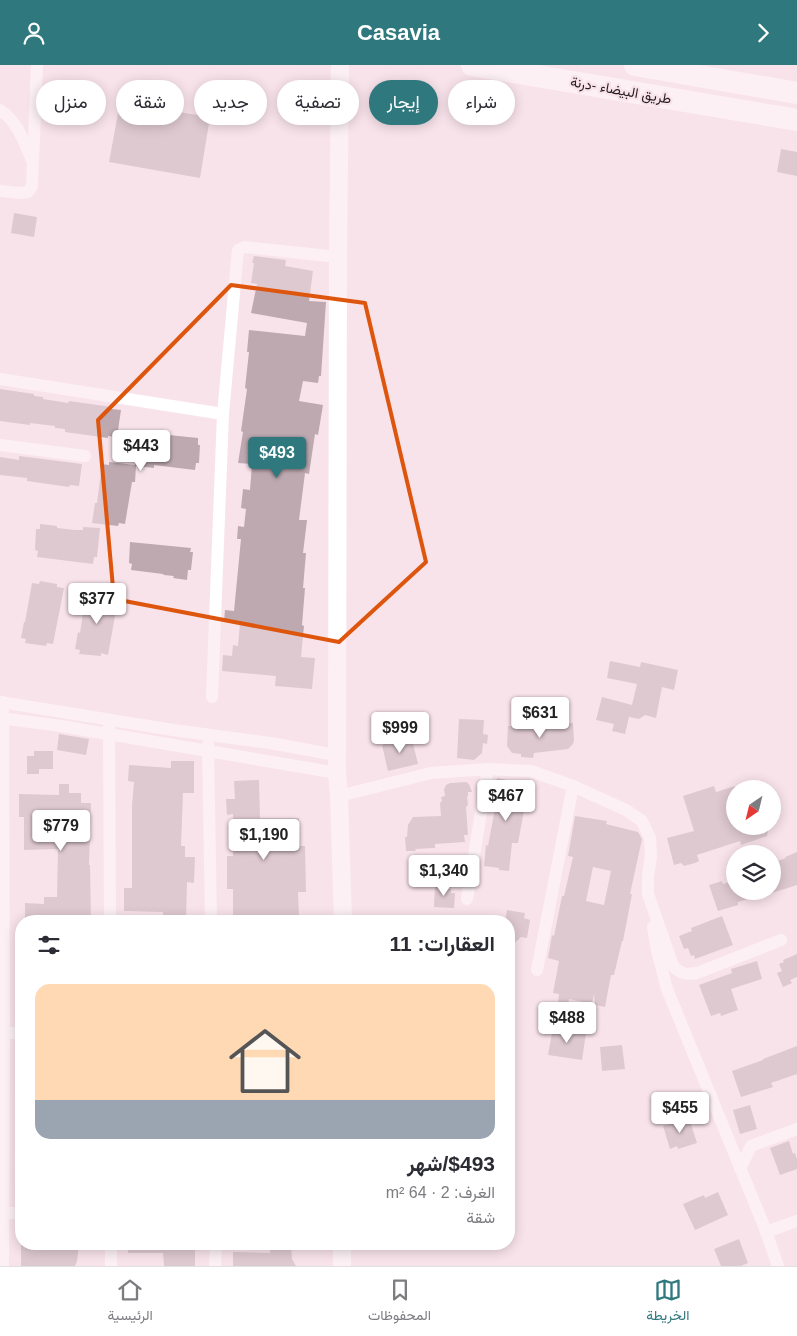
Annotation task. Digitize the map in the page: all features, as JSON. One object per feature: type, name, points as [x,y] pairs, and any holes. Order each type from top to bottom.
[{"type":"highway","name":"طريق البيضاء -درنة","points":[[472,65],[797,120]]},
{"type":"highway","name":"طريق البيضاء -درنة","points":[[635,65],[797,93]]},
{"type":"street","points":[[0,191],[28,192],[32,186],[37,65]]},
{"type":"street","points":[[340,65],[336,773],[339,797],[342,915]]},
{"type":"street","points":[[0,111],[11,119],[17,127],[33,161]]},
{"type":"street","points":[[212,697],[223,414],[238,250],[244,247],[338,257]]},
{"type":"street","points":[[0,379],[223,414]]},
{"type":"street","points":[[0,445],[85,456]]},
{"type":"street","points":[[3,1266],[1,1213],[1,702],[172,730],[270,743],[336,755]]},
{"type":"street","points":[[1,718],[336,773]]},
{"type":"street","points":[[109,719],[110,915]]},
{"type":"street","points":[[208,734],[211,915]]},
{"type":"street","points":[[339,797],[431,773],[488,769],[531,771],[573,786],[626,811],[642,821],[650,838],[651,856],[648,894],[657,950],[667,989],[766,1232],[778,1266]]},
{"type":"street","points":[[467,899],[488,769]]},
{"type":"street","points":[[537,970],[573,786]]},
{"type":"street","points":[[648,894],[673,967],[681,973],[687,975],[697,973],[781,940]]},
{"type":"street","points":[[2,1033],[15,1033]]},
{"type":"street","points":[[740,1169],[750,1146],[797,1129]]},
{"type":"street","points":[[1,1213],[15,1213]]},
{"type":"street","points":[[766,1232],[797,1221]]},
{"type":"street","points":[[111,1250],[111,1266]]},
{"type":"street","points":[[215,1266],[216,1250]]},
{"type":"street","points":[[342,1250],[342,1266]]},
{"type":"highlighted area","points":[[231,285],[365,303],[426,562],[339,642],[114,599],[98,420]]},
{"type":"building","points":[[184,113],[194,114],[194,125],[209,125],[200,178],[109,162],[116,124],[184,125]]},
{"type":"building","points":[[781,149],[797,152],[797,176],[777,172]]},
{"type":"building","points":[[14,213],[37,217],[34,237],[11,233]]},
{"type":"building","points":[[254,256],[286,260],[285,266],[313,271],[309,301],[326,302],[321,376],[319,376],[318,383],[303,381],[299,401],[323,405],[318,435],[315,434],[309,474],[305,473],[299,520],[307,520],[303,553],[306,553],[303,588],[305,588],[302,625],[304,626],[301,657],[315,658],[312,689],[275,686],[276,676],[222,671],[223,655],[232,656],[233,645],[238,646],[240,623],[224,622],[225,610],[234,611],[241,539],[237,539],[238,526],[244,527],[246,509],[241,508],[243,489],[250,490],[252,464],[238,463],[247,389],[245,388],[249,352],[247,352],[249,330],[305,336],[307,323],[251,313],[257,284],[251,283]]},
{"type":"building","points":[[0,389],[34,394],[34,396],[43,397],[43,399],[112,407],[112,409],[121,410],[117,437],[108,436],[108,438],[65,432],[65,429],[55,428],[55,426],[0,421]]},
{"type":"building","points":[[142,430],[159,432],[159,434],[198,438],[198,445],[200,445],[199,463],[196,463],[195,470],[154,465],[154,468],[136,466],[135,482],[132,482],[125,524],[119,523],[118,526],[92,523],[95,503],[97,503],[102,464],[109,465],[109,462],[135,465],[138,434],[142,435]]},
{"type":"building","points":[[19,456],[82,464],[79,486],[70,485],[69,487],[27,481],[27,478],[0,475],[0,457],[19,460]]},
{"type":"building","points":[[40,524],[75,530],[83,530],[83,527],[100,528],[97,557],[94,557],[93,564],[37,557],[38,551],[35,550],[36,529],[40,529]]},
{"type":"building","points":[[130,542],[191,548],[190,552],[193,552],[191,570],[188,570],[187,580],[163,574],[131,570],[132,564],[129,563]]},
{"type":"building","points":[[40,581],[57,584],[57,587],[64,588],[53,644],[47,643],[46,646],[25,643],[26,639],[21,638],[32,583],[39,584]]},
{"type":"building","points":[[94,592],[112,595],[111,598],[118,599],[108,655],[101,653],[101,656],[79,654],[80,650],[75,649],[78,632],[80,633],[86,593],[94,595]]},
{"type":"building","points":[[610,661],[640,667],[641,662],[678,670],[674,690],[662,687],[656,718],[645,715],[639,719],[629,717],[625,734],[612,731],[614,724],[596,720],[602,697],[632,705],[637,684],[607,678]]},
{"type":"building","points":[[459,719],[484,720],[483,734],[488,735],[487,744],[483,743],[482,753],[474,760],[457,758]]},
{"type":"building","points":[[573,723],[574,740],[568,749],[534,753],[533,758],[521,757],[521,754],[512,753],[507,746],[508,726],[532,727]]},
{"type":"building","points":[[59,734],[89,739],[86,755],[57,750]]},
{"type":"building","points":[[411,735],[418,764],[388,771],[382,745],[397,741],[397,738]]},
{"type":"building","points":[[34,751],[53,751],[53,769],[39,769],[39,774],[27,774],[27,756],[34,756]]},
{"type":"building","points":[[171,761],[194,761],[194,793],[183,793],[181,846],[185,846],[185,857],[195,857],[194,883],[187,882],[186,915],[163,915],[163,912],[124,911],[124,888],[132,888],[132,805],[134,782],[128,781],[129,765],[171,768]]},
{"type":"building","points":[[497,778],[529,784],[518,843],[512,843],[509,871],[484,866],[486,845],[488,846],[496,803],[492,802]]},
{"type":"building","points":[[259,780],[260,818],[299,818],[300,846],[305,846],[306,892],[298,892],[299,915],[233,915],[233,889],[227,889],[227,856],[233,856],[233,814],[227,815],[226,799],[235,799],[234,781]]},
{"type":"building","points":[[466,782],[469,784],[472,792],[468,792],[467,796],[468,835],[464,835],[465,842],[435,844],[435,848],[406,851],[405,837],[407,837],[408,825],[413,817],[441,816],[440,803],[442,801],[441,797],[445,796],[444,789],[446,785]]},
{"type":"building","points":[[59,784],[69,784],[69,793],[81,793],[81,803],[91,803],[89,865],[91,915],[25,915],[25,903],[44,904],[44,897],[57,897],[58,849],[24,850],[24,817],[19,817],[19,794],[59,795]]},
{"type":"building","points":[[714,786],[716,792],[726,789],[726,835],[767,836],[741,845],[740,841],[697,855],[699,861],[695,863],[684,866],[681,863],[674,865],[667,838],[694,831],[683,796]]},
{"type":"building","points":[[575,816],[607,821],[606,824],[638,832],[642,839],[630,894],[632,894],[623,941],[614,975],[611,975],[605,1007],[595,1005],[594,994],[592,1004],[569,999],[568,1004],[558,1002],[559,994],[553,993],[559,961],[548,958],[552,935],[554,936],[562,896],[564,896],[573,857],[568,856]],"holes":[[[593,867],[611,871],[604,905],[586,901]]]},
{"type":"building","points":[[797,852],[797,885],[781,890],[781,860]]},
{"type":"building","points":[[722,881],[723,884],[726,883],[726,900],[744,900],[738,902],[738,905],[718,911],[709,885]]},
{"type":"building","points":[[435,885],[444,885],[444,889],[451,889],[451,893],[455,893],[454,908],[434,907]]},
{"type":"building","points":[[507,910],[525,913],[524,918],[530,920],[527,938],[521,937],[515,942],[515,915],[506,915]]},
{"type":"building","points":[[722,916],[733,945],[695,959],[694,955],[691,956],[688,948],[684,949],[679,936],[692,931],[691,928]]},
{"type":"building","points":[[797,954],[797,977],[790,980],[792,983],[783,987],[777,973],[782,971],[779,964],[784,962],[783,960]]},
{"type":"building","points":[[757,961],[762,979],[731,989],[738,1010],[721,1016],[720,1013],[711,1016],[699,985],[732,973],[731,969]]},
{"type":"building","points":[[553,1027],[586,1033],[582,1060],[548,1055]]},
{"type":"building","points":[[622,1045],[625,1069],[602,1071],[600,1047]]},
{"type":"building","points":[[797,1046],[797,1074],[771,1083],[773,1087],[741,1097],[732,1071]]},
{"type":"building","points":[[750,1105],[757,1129],[740,1134],[733,1110]]},
{"type":"building","points":[[689,1118],[697,1143],[678,1149],[677,1146],[670,1149],[663,1126]]},
{"type":"building","points":[[789,1141],[793,1154],[795,1153],[797,1159],[797,1169],[780,1175],[770,1148]]},
{"type":"building","points":[[718,1192],[728,1215],[695,1230],[683,1204],[704,1195],[705,1198]]},
{"type":"building","points":[[739,1239],[748,1263],[741,1266],[721,1266],[714,1249]]},
{"type":"building","points":[[21,1250],[78,1250],[75,1266],[21,1266]]},
{"type":"building","points":[[128,1250],[195,1250],[195,1266],[164,1266],[163,1253],[128,1253]]},
{"type":"building","points":[[270,1250],[291,1250],[292,1259],[296,1266],[233,1266],[233,1252],[270,1253]]}]
